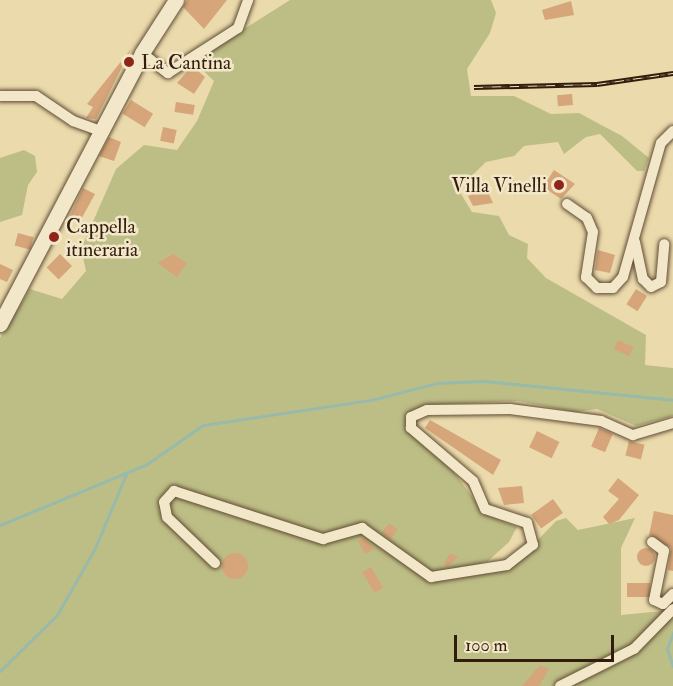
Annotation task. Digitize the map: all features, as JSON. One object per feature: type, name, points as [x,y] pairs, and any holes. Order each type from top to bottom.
[{"type":"street","points":[[0,324],[104,132],[142,53],[176,0]]},
{"type":"street","points":[[142,53],[168,73],[238,27],[248,0]]},
{"type":"street","points":[[0,96],[36,96],[73,121],[104,132]]},
{"type":"street","points":[[567,204],[591,225],[586,277],[597,288],[618,283],[634,239],[658,150],[673,131]]},
{"type":"street","points":[[634,239],[642,279],[651,287],[661,282],[664,244]]},
{"type":"street","points":[[215,563],[167,518],[164,502],[174,491],[323,538],[362,528],[431,577],[507,565],[533,545],[527,523],[485,509],[473,481],[411,428],[411,417],[428,410],[510,409],[601,421],[633,435],[673,423]]},
{"type":"street","points":[[652,542],[664,551],[654,600],[663,604],[673,594]]},
{"type":"street","points":[[560,686],[634,649],[673,609]]},
{"type":"green space","points":[[290,0],[491,0],[496,13],[490,33],[467,69],[471,96],[514,96],[551,114],[579,113],[622,136],[649,158],[644,171],[637,171],[600,134],[586,137],[564,154],[558,142],[524,146],[514,156],[486,162],[458,189],[472,212],[499,216],[509,235],[528,244],[527,258],[546,278],[646,335],[645,365],[673,368],[673,416],[636,426],[597,409],[575,412],[518,401],[425,405],[405,424],[450,467],[485,514],[517,527],[509,542],[488,561],[468,567],[462,577],[497,566],[535,543],[556,521],[566,518],[578,530],[635,518],[621,548],[621,615],[673,610],[673,686],[0,686],[0,338],[30,289],[62,299],[86,271],[81,249],[116,169],[144,145],[177,150],[197,121],[214,81],[193,61]]},
{"type":"green space","points":[[24,150],[35,156],[37,172],[28,185],[22,215],[0,222],[0,158]]},
{"type":"building","points":[[187,0],[227,0],[204,29],[183,7]]},
{"type":"building","points":[[571,1],[574,15],[545,20],[542,10]]},
{"type":"building","points":[[131,49],[96,119],[86,118],[93,107],[87,104]]},
{"type":"building","points":[[192,66],[205,77],[194,94],[177,83]]},
{"type":"building","points":[[572,94],[573,105],[558,106],[557,95]]},
{"type":"building","points":[[131,100],[153,114],[145,127],[123,114]]},
{"type":"building","points":[[176,102],[195,105],[193,115],[174,112]]},
{"type":"building","points":[[163,127],[177,130],[174,144],[160,141]]},
{"type":"building","points":[[109,137],[121,142],[114,161],[99,156]]},
{"type":"building","name":"Villa Vinelli","points":[[554,170],[575,184],[561,199],[543,187]]},
{"type":"building","points":[[513,180],[522,186],[515,195],[507,190]]},
{"type":"building","points":[[83,188],[95,194],[79,223],[69,218]]},
{"type":"building","points":[[486,188],[493,203],[473,206],[468,196]]},
{"type":"building","points":[[18,233],[33,237],[30,250],[15,246]]},
{"type":"building","points":[[598,250],[615,255],[610,273],[595,270]]},
{"type":"building","points":[[60,254],[72,266],[59,279],[47,267]]},
{"type":"building","points":[[173,254],[187,263],[177,277],[158,263]]},
{"type":"building","points":[[0,264],[13,270],[7,282],[0,279]]},
{"type":"building","points":[[636,289],[647,296],[637,311],[626,304]]},
{"type":"building","points":[[618,340],[633,347],[629,356],[614,349]]},
{"type":"building","points":[[430,420],[501,460],[493,475],[425,428]]},
{"type":"building","points":[[599,428],[613,434],[605,452],[591,446]]},
{"type":"building","points":[[537,431],[559,442],[552,458],[529,447]]},
{"type":"building","points":[[629,441],[645,445],[641,459],[625,456]]},
{"type":"building","points":[[618,478],[639,495],[619,520],[609,524],[603,517],[619,499],[608,491]]},
{"type":"building","points":[[522,486],[524,503],[504,505],[498,488]]},
{"type":"building","points":[[553,499],[563,513],[541,529],[531,515]]},
{"type":"building","points":[[654,511],[673,515],[673,571],[668,570],[671,548],[649,535]]},
{"type":"building","points":[[389,523],[398,530],[390,539],[382,532]]},
{"type":"building","points":[[364,538],[374,549],[365,554],[358,541]]},
{"type":"building","points":[[646,548],[654,553],[655,557],[650,565],[646,566],[638,561],[637,557],[642,549]]},
{"type":"building","points":[[235,553],[244,557],[248,566],[244,575],[235,579],[226,575],[222,566],[226,557]]},
{"type":"building","points":[[450,553],[458,557],[448,567],[444,564]]},
{"type":"building","points":[[371,567],[383,588],[374,593],[362,572]]},
{"type":"building","points":[[627,583],[650,583],[650,597],[627,597]]},
{"type":"building","points":[[540,665],[549,669],[539,686],[522,686]]},
{"type":"waterway","points":[[0,525],[147,464],[203,425],[371,400],[437,383],[484,381],[673,400]]},
{"type":"waterway","points":[[0,671],[57,615],[95,548],[127,472]]},
{"type":"waterway","points":[[673,633],[667,649],[673,666]]},
{"type":"railway","points":[[474,87],[597,84],[673,73]]},
{"type":"place","name":"La Cantina","points":[[129,62]]},
{"type":"place","name":"Villa Vinelli","points":[[559,185]]},
{"type":"place","name":"Cappella itineraria","points":[[54,237]]}]
